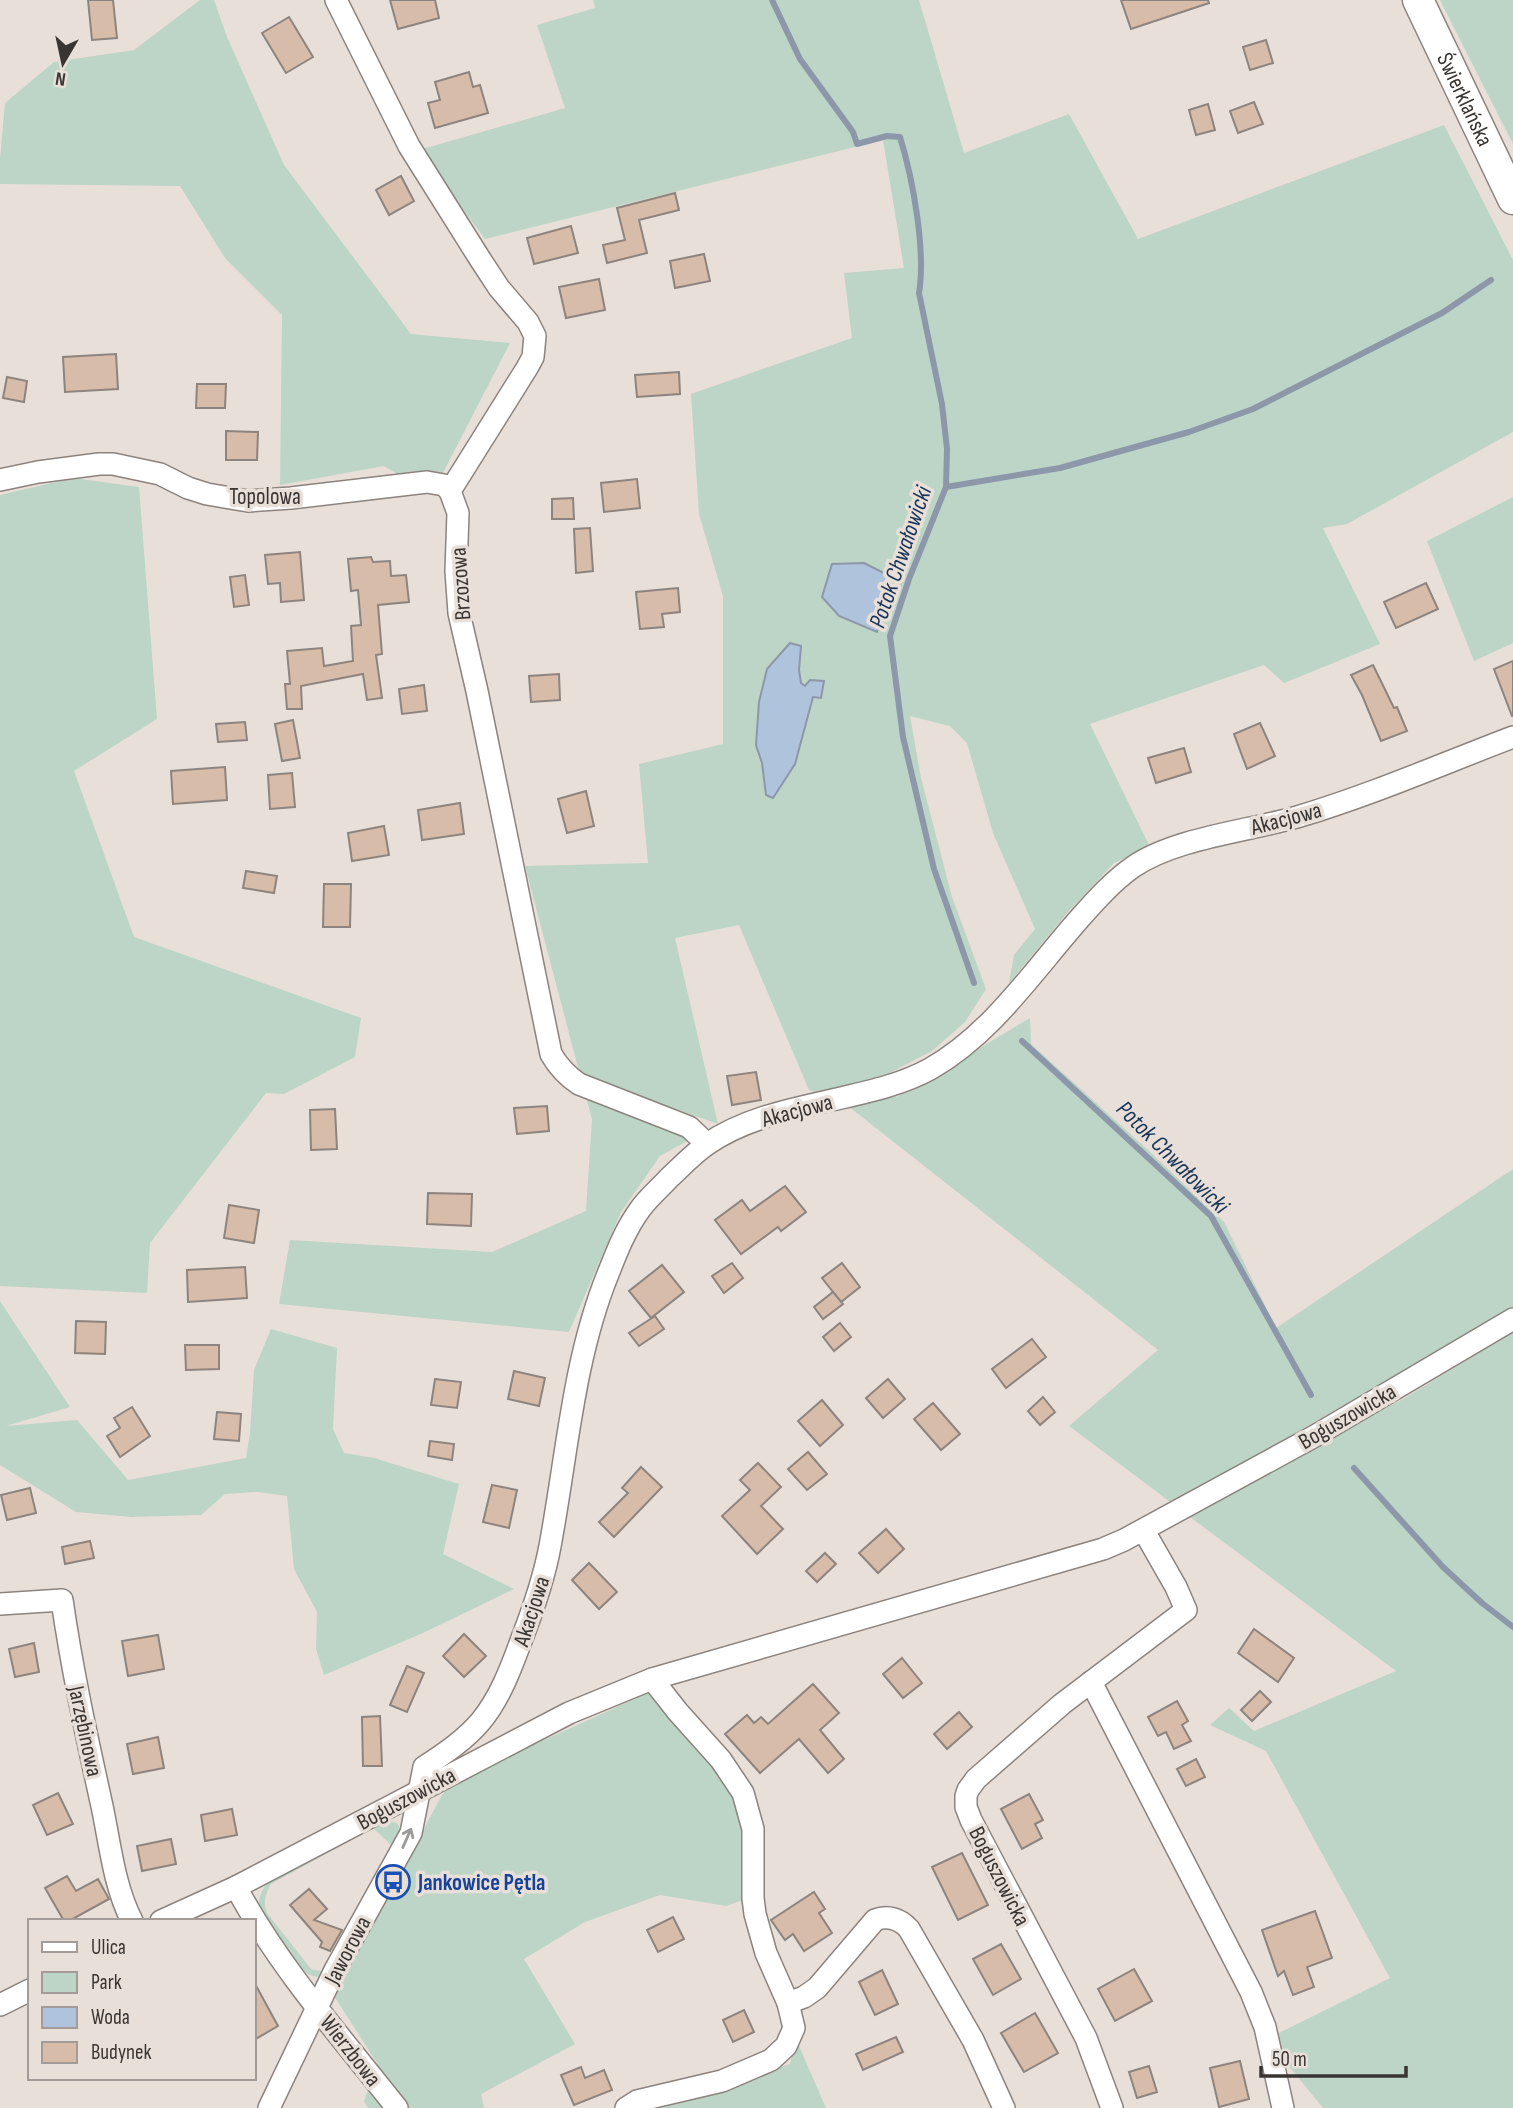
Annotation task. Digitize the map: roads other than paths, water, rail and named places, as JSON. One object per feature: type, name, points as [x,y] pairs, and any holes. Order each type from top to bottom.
[{"type":"main road","name":"Świerklańska","points":[[1418,0],[1513,200]]},
{"type":"street","points":[[337,0],[409,146],[499,288],[528,322],[535,336],[533,357],[527,368],[450,491]]},
{"type":"street","name":"Topolowa","points":[[0,480],[38,472],[113,464],[160,474],[188,488],[228,499],[291,498],[427,482],[443,485],[450,491]]},
{"type":"street","name":"Brzozowa","points":[[450,491],[458,513],[456,571],[459,613],[551,1054],[558,1067],[579,1084],[689,1127],[707,1144]]},
{"type":"street","name":"Akacjowa","points":[[417,1791],[424,1767],[465,1738],[482,1720],[505,1682],[538,1594],[550,1549],[578,1380],[601,1289],[618,1247],[643,1205],[690,1158],[728,1132],[759,1120],[885,1087],[929,1069],[952,1054],[981,1029],[1097,900],[1133,867],[1152,857],[1174,848],[1295,818],[1344,802],[1513,737]]},
{"type":"street","name":"Boguszowicka","points":[[165,1919],[236,1887],[569,1713],[652,1679],[1102,1549],[1144,1531],[1313,1437],[1513,1320]]},
{"type":"street","name":"Boguszowicka","points":[[1112,2108],[1086,2038],[971,1820],[966,1802],[968,1790],[976,1779],[1091,1682],[1186,1610],[1144,1531]]},
{"type":"street","name":"Jarzębinowa","points":[[0,1604],[62,1600],[74,1674],[112,1856],[125,1908],[131,1919]]},
{"type":"street","points":[[626,2108],[637,2101],[722,2081],[771,2060],[786,2046],[794,2028],[788,2003],[766,1953],[755,1914],[753,1829],[743,1793],[721,1760],[652,1679]]},
{"type":"street","points":[[1091,1682],[1251,1992],[1265,2027],[1283,2108]]},
{"type":"street","name":"Jaworowa","points":[[269,2108],[335,1970],[411,1833],[417,1791]]},
{"type":"street","name":"Wierzbowa","points":[[236,1887],[254,1919]]},
{"type":"street","points":[[788,2003],[817,1988],[875,1920],[885,1918],[902,1922],[909,1929],[973,2040],[1004,2108]]},
{"type":"street","name":"Wierzbowa","points":[[256,1923],[397,2108]]},
{"type":"street","points":[[0,2005],[28,1991]]},
{"type":"water","points":[[864,563],[892,577],[877,632],[839,616],[822,597],[832,564]]},
{"type":"water","points":[[790,643],[801,646],[801,683],[805,686],[810,680],[824,681],[821,698],[813,697],[795,764],[773,798],[766,795],[762,763],[756,745],[759,702],[767,669]]},
{"type":"waterway","name":"Potok Chwałowicki","points":[[772,0],[800,59],[853,132],[857,144],[887,136],[900,137],[909,173],[921,257],[919,293],[942,404],[947,449],[946,487],[909,579],[890,636],[903,737],[934,869],[974,983]]},
{"type":"waterway","points":[[946,487],[1060,468],[1189,432],[1253,409],[1442,313],[1491,280]]},
{"type":"waterway","name":"Potok Chwałowicki","points":[[1022,1041],[1211,1216],[1311,1395]]},
{"type":"waterway","name":"Potok Chwałowicki","points":[[1354,1468],[1443,1567],[1513,1627]]},
{"type":"place","name":"Jankowice Pętla","points":[[393,1882]]}]
